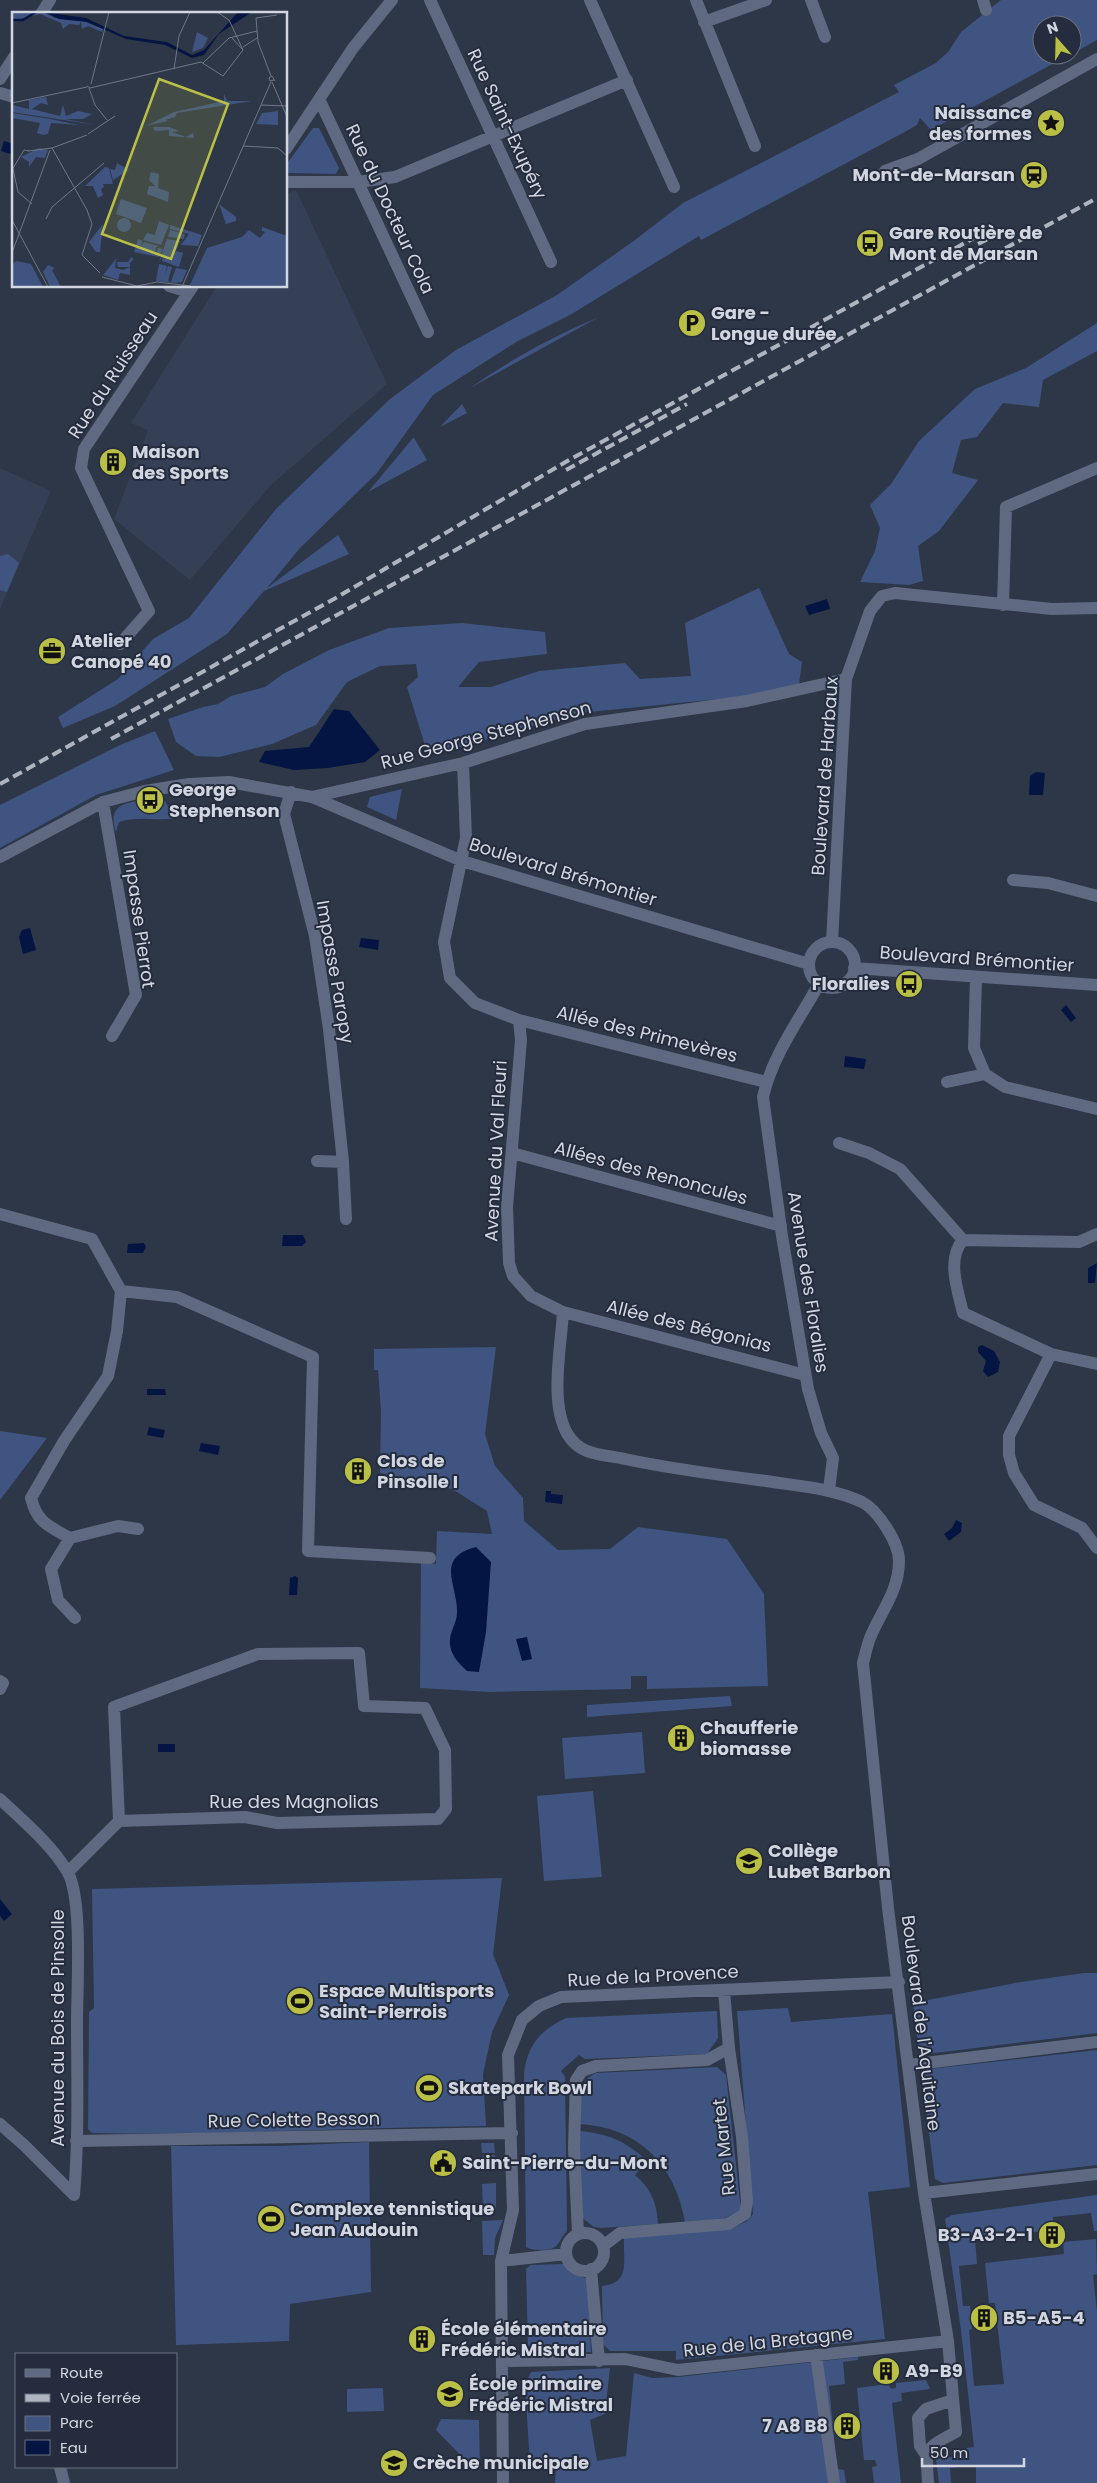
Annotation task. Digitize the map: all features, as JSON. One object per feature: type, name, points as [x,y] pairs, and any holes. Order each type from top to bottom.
[{"type":"street","points":[[42,12],[50,0]]},
{"type":"street","points":[[288,146],[354,48],[392,0]]},
{"type":"street","name":"Rue Saint-Exupéry","points":[[430,0],[551,262]]},
{"type":"street","points":[[590,0],[674,187]]},
{"type":"street","points":[[696,0],[755,146]]},
{"type":"street","points":[[704,22],[766,0]]},
{"type":"street","points":[[812,0],[825,37]]},
{"type":"street","points":[[0,79],[12,60]]},
{"type":"street","points":[[885,171],[918,158],[1097,60]]},
{"type":"street","points":[[288,182],[358,182],[396,177],[627,80]]},
{"type":"street","name":"Rue du Docteur Cola","points":[[320,101],[428,332]]},
{"type":"street","name":"Rue du Ruisseau","points":[[120,644],[148,611],[81,468],[84,450],[191,289]]},
{"type":"street","points":[[1003,605],[1006,507],[1097,468]]},
{"type":"street","name":"Boulevard de Harbaux","points":[[832,942],[846,679],[870,611],[882,596],[895,593],[1052,609],[1097,608]]},
{"type":"street","name":"Rue George Stephenson","points":[[0,857],[103,802],[145,791],[189,784],[229,782],[312,797],[463,763],[585,724],[747,702],[846,679]]},
{"type":"street","points":[[463,763],[466,838],[444,942],[450,978],[475,1003],[519,1020]]},
{"type":"street","name":"Impasse Paropy","points":[[291,792],[284,814],[315,936],[329,1029],[344,1162],[346,1219]]},
{"type":"street","name":"Boulevard Brémontier","points":[[312,797],[462,861],[809,964]]},
{"type":"street","name":"Impasse Pierrot","points":[[103,802],[136,995],[112,1036]]},
{"type":"street","points":[[1013,880],[1048,883],[1097,896]]},
{"type":"street","points":[[832,942],[840,943],[852,953],[854,968],[852,976],[841,986],[834,987],[819,984],[810,972],[809,964],[814,951],[825,943],[832,942]]},
{"type":"street","name":"Boulevard Brémontier","points":[[854,968],[1097,985]]},
{"type":"street","points":[[976,977],[974,1048],[985,1074],[1005,1087],[1097,1109]]},
{"type":"street","name":"Avenue des Floralies","points":[[819,984],[766,1082],[763,1097],[781,1226],[805,1374],[821,1432],[833,1458],[829,1490]]},
{"type":"street","name":"Allée des Primevères","points":[[519,1020],[766,1082]]},
{"type":"street","name":"Avenue du Val Fleuri","points":[[519,1020],[520,1040],[508,1207],[509,1263],[513,1276],[531,1296],[563,1312]]},
{"type":"street","points":[[947,1082],[985,1074]]},
{"type":"street","points":[[840,1143],[869,1153],[900,1169],[963,1240],[1080,1242],[1097,1234]]},
{"type":"street","name":"Allées des Renoncules","points":[[512,1153],[781,1226]]},
{"type":"street","points":[[317,1161],[344,1162]]},
{"type":"street","points":[[0,1214],[92,1239],[121,1291],[117,1331],[108,1376],[64,1441],[30,1498],[34,1514],[47,1525],[70,1538],[118,1526],[138,1529]]},
{"type":"street","points":[[963,1240],[958,1246],[954,1272],[962,1313],[1051,1354],[1097,1364]]},
{"type":"street","points":[[121,1291],[177,1297],[313,1357],[308,1551],[430,1558]]},
{"type":"street","points":[[563,1312],[558,1388],[560,1416],[568,1435],[581,1450],[659,1466],[829,1490]]},
{"type":"street","name":"Allée des Bégonias","points":[[563,1312],[805,1374]]},
{"type":"street","points":[[1051,1354],[1009,1436],[1010,1455],[1014,1473],[1034,1505],[1082,1528],[1097,1548]]},
{"type":"street","name":"Boulevard de l'Aquitaine","points":[[829,1490],[864,1503],[886,1527],[896,1544],[899,1558],[898,1575],[892,1596],[870,1638],[863,1663],[882,1850],[924,2193],[948,2341],[956,2432],[931,2445],[926,2455]]},
{"type":"street","points":[[70,1538],[51,1569],[58,1600],[75,1618]]},
{"type":"street","name":"Rue des Magnolias","points":[[359,1653],[364,1706],[425,1708],[445,1750],[446,1809],[438,1819],[277,1822],[245,1817],[119,1821],[114,1707],[258,1654],[359,1653]]},
{"type":"street","points":[[0,1680],[3,1683],[0,1689]]},
{"type":"street","name":"Avenue du Bois de Pinsolle","points":[[0,1799],[36,1834],[68,1872],[75,1893],[78,1934],[74,2195],[0,2124]]},
{"type":"street","points":[[68,1872],[119,1821]]},
{"type":"street","name":"Rue de la Provence","points":[[502,2483],[501,2261],[513,2210],[508,2055],[522,2020],[539,2006],[561,1997],[899,1982]]},
{"type":"street","name":"Rue Martet","points":[[603,2246],[620,2233],[728,2224],[745,2214],[747,2201],[742,2136],[729,2048],[724,1991]]},
{"type":"street","points":[[909,2065],[1097,2042]]},
{"type":"street","points":[[578,2234],[574,2135],[576,2080],[582,2070],[596,2066],[707,2060],[729,2048]]},
{"type":"street","name":"Rue Colette Besson","points":[[76,2140],[512,2133]]},
{"type":"street","points":[[924,2193],[1097,2174]]},
{"type":"street","points":[[590,2233],[596,2236],[603,2246],[604,2251],[601,2262],[592,2269],[575,2268],[568,2260],[566,2254],[569,2242],[578,2234],[590,2233]]},
{"type":"street","points":[[501,2261],[566,2254]]},
{"type":"street","points":[[592,2269],[600,2361]]},
{"type":"street","name":"Rue de la Bretagne","points":[[502,2361],[600,2361],[625,2359],[678,2370],[948,2341]]},
{"type":"street","points":[[816,2355],[834,2483]]},
{"type":"street","points":[[928,2483],[926,2455],[920,2446],[918,2418],[926,2409],[953,2400]]},
{"type":"street","points":[[60,2468],[64,2483]]},
{"type":"shaded area","points":[[296,190],[387,384],[270,486],[190,580],[114,519],[148,430],[131,423],[216,288],[288,288],[288,193]]},
{"type":"shaded area","points":[[0,468],[51,491],[0,609]]},
{"type":"green space","points":[[1001,0],[1097,0],[1097,40],[1082,48],[1082,15],[1032,15],[1032,65],[1051,65],[931,130],[920,118],[917,125],[901,134],[701,240],[699,236],[570,315],[518,341],[433,395],[377,473],[300,548],[267,588],[338,535],[349,554],[264,591],[227,634],[115,706],[63,728],[58,717],[118,679],[153,639],[189,618],[276,509],[390,399],[456,350],[557,295],[635,240],[683,203],[899,92],[894,85],[936,63],[949,51],[961,32]]},
{"type":"green space","points":[[313,128],[319,128],[339,168],[336,174],[288,173],[288,162]]},
{"type":"green space","points":[[599,317],[470,388],[532,349]]},
{"type":"green space","points":[[1097,323],[1097,351],[1043,380],[1039,407],[1003,403],[977,437],[961,440],[952,473],[978,480],[939,531],[918,546],[923,581],[909,585],[860,582],[875,551],[880,528],[870,505],[891,484],[919,441],[975,389],[1026,368]]},
{"type":"green space","points":[[462,404],[467,413],[440,427]]},
{"type":"green space","points":[[413,438],[427,460],[368,492]]},
{"type":"green space","points":[[8,554],[19,563],[7,592],[0,590],[0,556]]},
{"type":"green space","points":[[759,588],[789,654],[802,662],[798,691],[579,713],[443,752],[427,752],[407,687],[418,677],[416,664],[380,666],[347,682],[316,725],[272,744],[219,757],[196,756],[176,742],[168,719],[218,704],[231,696],[265,687],[283,674],[329,650],[389,628],[462,623],[545,632],[547,654],[479,662],[458,687],[491,687],[539,671],[625,663],[640,679],[691,676],[685,623]]},
{"type":"green space","points":[[155,731],[174,770],[96,795],[0,848],[0,805],[120,745]]},
{"type":"green space","points":[[402,789],[396,820],[367,807],[370,797]]},
{"type":"green space","points":[[164,799],[174,818],[127,820],[119,822],[116,832],[114,814],[117,809],[130,803]]},
{"type":"green space","points":[[496,1347],[485,1434],[495,1466],[523,1498],[524,1521],[558,1550],[610,1549],[638,1527],[727,1539],[764,1594],[768,1686],[647,1689],[647,1676],[631,1676],[631,1689],[490,1692],[420,1688],[421,1562],[436,1564],[437,1531],[492,1534],[487,1511],[452,1489],[380,1473],[381,1411],[378,1370],[374,1370],[374,1349]]},
{"type":"green space","points":[[0,1431],[47,1438],[0,1500]]},
{"type":"green space","points":[[730,1696],[732,1706],[587,1717],[587,1705]]},
{"type":"green space","points":[[642,1732],[645,1773],[565,1779],[562,1738]]},
{"type":"green space","points":[[593,1791],[602,1877],[544,1881],[537,1796]]},
{"type":"green space","name":"Espace Multisports Saint-Pierrois","points":[[502,1878],[493,1954],[509,1995],[492,2032],[483,2074],[486,2126],[141,2134],[92,2133],[88,2129],[89,2012],[94,2008],[92,1889]]},
{"type":"green space","points":[[1084,1973],[1097,1973],[1097,2033],[927,2054],[921,2053],[919,2049],[913,2003],[1015,1983]]},
{"type":"green space","points":[[788,2008],[791,2022],[892,2014],[910,2187],[868,2192],[885,2339],[676,2360],[676,2351],[610,2351],[603,2344],[602,2286],[618,2280],[624,2270],[624,2238],[731,2229],[747,2221],[753,2214],[737,2011]]},
{"type":"green space","points":[[717,2011],[718,2038],[707,2054],[585,2059],[579,2055],[561,2071],[565,2077],[567,2231],[557,2245],[551,2249],[538,2250],[526,2247],[524,2074],[528,2055],[536,2040],[549,2028],[566,2018]]},
{"type":"green space","points":[[1097,2050],[1097,2165],[943,2183],[935,2179],[922,2079],[924,2073],[930,2069]]},
{"type":"green space","points":[[717,2067],[726,2075],[741,2210],[725,2218],[685,2222],[673,2183],[651,2153],[636,2141],[619,2133],[600,2127],[579,2124],[580,2095],[585,2082],[596,2073]]},
{"type":"green space","points":[[579,2131],[615,2139],[630,2147],[647,2160],[635,2175],[652,2197],[658,2224],[601,2228],[594,2227],[581,2217]]},
{"type":"green space","name":"Complexe tennistique Jean Audouin","points":[[369,2142],[371,2292],[290,2304],[289,2341],[176,2345],[171,2146],[280,2146]]},
{"type":"green space","points":[[481,2143],[494,2143],[495,2153],[482,2153]]},
{"type":"green space","points":[[495,2155],[496,2171],[482,2171],[482,2156]]},
{"type":"green space","points":[[496,2183],[496,2209],[483,2209],[482,2184]]},
{"type":"green space","points":[[1097,2195],[1097,2231],[1094,2231],[1091,2213],[1053,2217],[1054,2230],[975,2238],[977,2264],[959,2266],[963,2306],[970,2306],[972,2329],[969,2330],[974,2386],[1004,2384],[995,2303],[989,2303],[985,2263],[1064,2254],[1063,2242],[1096,2239],[1097,2274],[1093,2275],[1097,2312],[1097,2483],[976,2483],[976,2465],[950,2468],[951,2483],[939,2483],[936,2459],[967,2455],[966,2448],[974,2447],[961,2330],[945,2219],[952,2215]]},
{"type":"green space","points":[[503,2220],[495,2238],[494,2255],[483,2255],[482,2221]]},
{"type":"green space","points":[[564,2264],[571,2273],[588,2279],[591,2352],[532,2353],[528,2346],[526,2269],[531,2265]]},
{"type":"green space","points":[[858,2357],[858,2360],[843,2362],[845,2384],[829,2386],[837,2469],[844,2470],[846,2483],[555,2483],[556,2468],[530,2466],[525,2384],[531,2372],[610,2368],[605,2414],[590,2420],[597,2461],[626,2456],[634,2373],[652,2378],[678,2377]]},
{"type":"green space","points":[[926,2380],[930,2389],[901,2393],[902,2401],[892,2403],[901,2483],[874,2483],[872,2467],[877,2466],[875,2460],[864,2460],[857,2388],[888,2384],[891,2389],[896,2388],[896,2383]]},
{"type":"green space","points":[[383,2388],[384,2411],[347,2412],[347,2389]]},
{"type":"green space","points":[[441,2419],[479,2420],[480,2469],[473,2468],[436,2430]]},
{"type":"water","points":[[4,141],[12,143],[12,154],[1,151]]},
{"type":"water","points":[[827,599],[830,609],[809,615],[805,606]]},
{"type":"water","points":[[334,709],[349,711],[380,750],[365,762],[328,768],[294,770],[259,762],[265,751],[309,747]]},
{"type":"water","points":[[1036,772],[1045,773],[1043,795],[1029,795],[1030,776]]},
{"type":"water","points":[[30,928],[36,950],[23,954],[19,937],[22,930]]},
{"type":"water","points":[[361,938],[379,940],[378,950],[359,947]]},
{"type":"water","points":[[1066,1005],[1076,1018],[1071,1022],[1061,1010]]},
{"type":"water","points":[[845,1056],[866,1059],[864,1069],[844,1067]]},
{"type":"water","points":[[283,1235],[303,1235],[306,1242],[302,1246],[282,1246]]},
{"type":"water","points":[[144,1243],[146,1247],[143,1253],[127,1253],[128,1244]]},
{"type":"water","points":[[1097,1263],[1095,1283],[1088,1283],[1088,1268]]},
{"type":"water","points":[[982,1345],[994,1351],[1000,1362],[998,1372],[988,1377],[983,1371],[986,1361],[978,1352],[978,1347]]},
{"type":"water","points":[[147,1389],[165,1389],[166,1395],[147,1395]]},
{"type":"water","points":[[149,1427],[165,1430],[163,1438],[147,1435]]},
{"type":"water","points":[[201,1443],[220,1446],[218,1455],[199,1451]]},
{"type":"water","points":[[546,1491],[551,1491],[551,1494],[563,1495],[562,1504],[545,1502]]},
{"type":"water","points":[[956,1520],[962,1523],[961,1532],[949,1541],[944,1534],[952,1528]]},
{"type":"water","points":[[476,1547],[491,1562],[486,1632],[479,1672],[467,1671],[454,1657],[450,1647],[457,1613],[451,1574],[452,1565],[455,1558],[463,1552]]},
{"type":"water","points":[[295,1576],[298,1578],[297,1595],[289,1595],[290,1578]]},
{"type":"water","points":[[527,1637],[532,1659],[522,1661],[516,1639]]},
{"type":"water","points":[[158,1744],[175,1744],[175,1752],[158,1752]]},
{"type":"water","points":[[0,1899],[12,1914],[4,1921],[0,1916]]},
{"type":"railway","points":[[111,739],[1097,198]]},
{"type":"railway","points":[[0,784],[334,599],[569,460],[994,227]]},
{"type":"railway","points":[[978,244],[998,234]]},
{"type":"railway","points":[[566,470],[687,404]]},
{"type":"place","name":"Naissance des formes","points":[[1051,123]]},
{"type":"place","name":"Mont-de-Marsan","points":[[1034,175]]},
{"type":"place","name":"Gare Routière de Mont de Marsan","points":[[870,243]]},
{"type":"place","name":"Gare - Longue durée","points":[[692,323]]},
{"type":"place","name":"Maison des Sports","points":[[113,462]]},
{"type":"place","name":"Atelier Canopé 40","points":[[52,651]]},
{"type":"place","name":"George Stephenson","points":[[150,800]]},
{"type":"place","name":"Floralies","points":[[909,984]]},
{"type":"place","name":"Clos de Pinsolle I","points":[[358,1471]]},
{"type":"place","name":"Chaufferie biomasse","points":[[681,1738]]},
{"type":"place","name":"Collège Lubet Barbon","points":[[749,1861]]},
{"type":"place","name":"Espace Multisports Saint-Pierrois","points":[[300,2001]]},
{"type":"place","name":"Skatepark Bowl","points":[[429,2088]]},
{"type":"place","name":"Saint-Pierre-du-Mont","points":[[443,2163]]},
{"type":"place","name":"Complexe tennistique Jean Audouin","points":[[271,2219]]},
{"type":"place","name":"B3-A3-2-1","points":[[1052,2235]]},
{"type":"place","name":"B5-A5-4","points":[[984,2318]]},
{"type":"place","name":"École élémentaire Frédéric Mistral","points":[[422,2339]]},
{"type":"place","name":"A9-B9","points":[[886,2371]]},
{"type":"place","name":"École primaire Frédéric Mistral","points":[[450,2394]]},
{"type":"place","name":"7 A8 B8","points":[[847,2426]]},
{"type":"place","name":"Crèche municipale","points":[[394,2463]]}]
